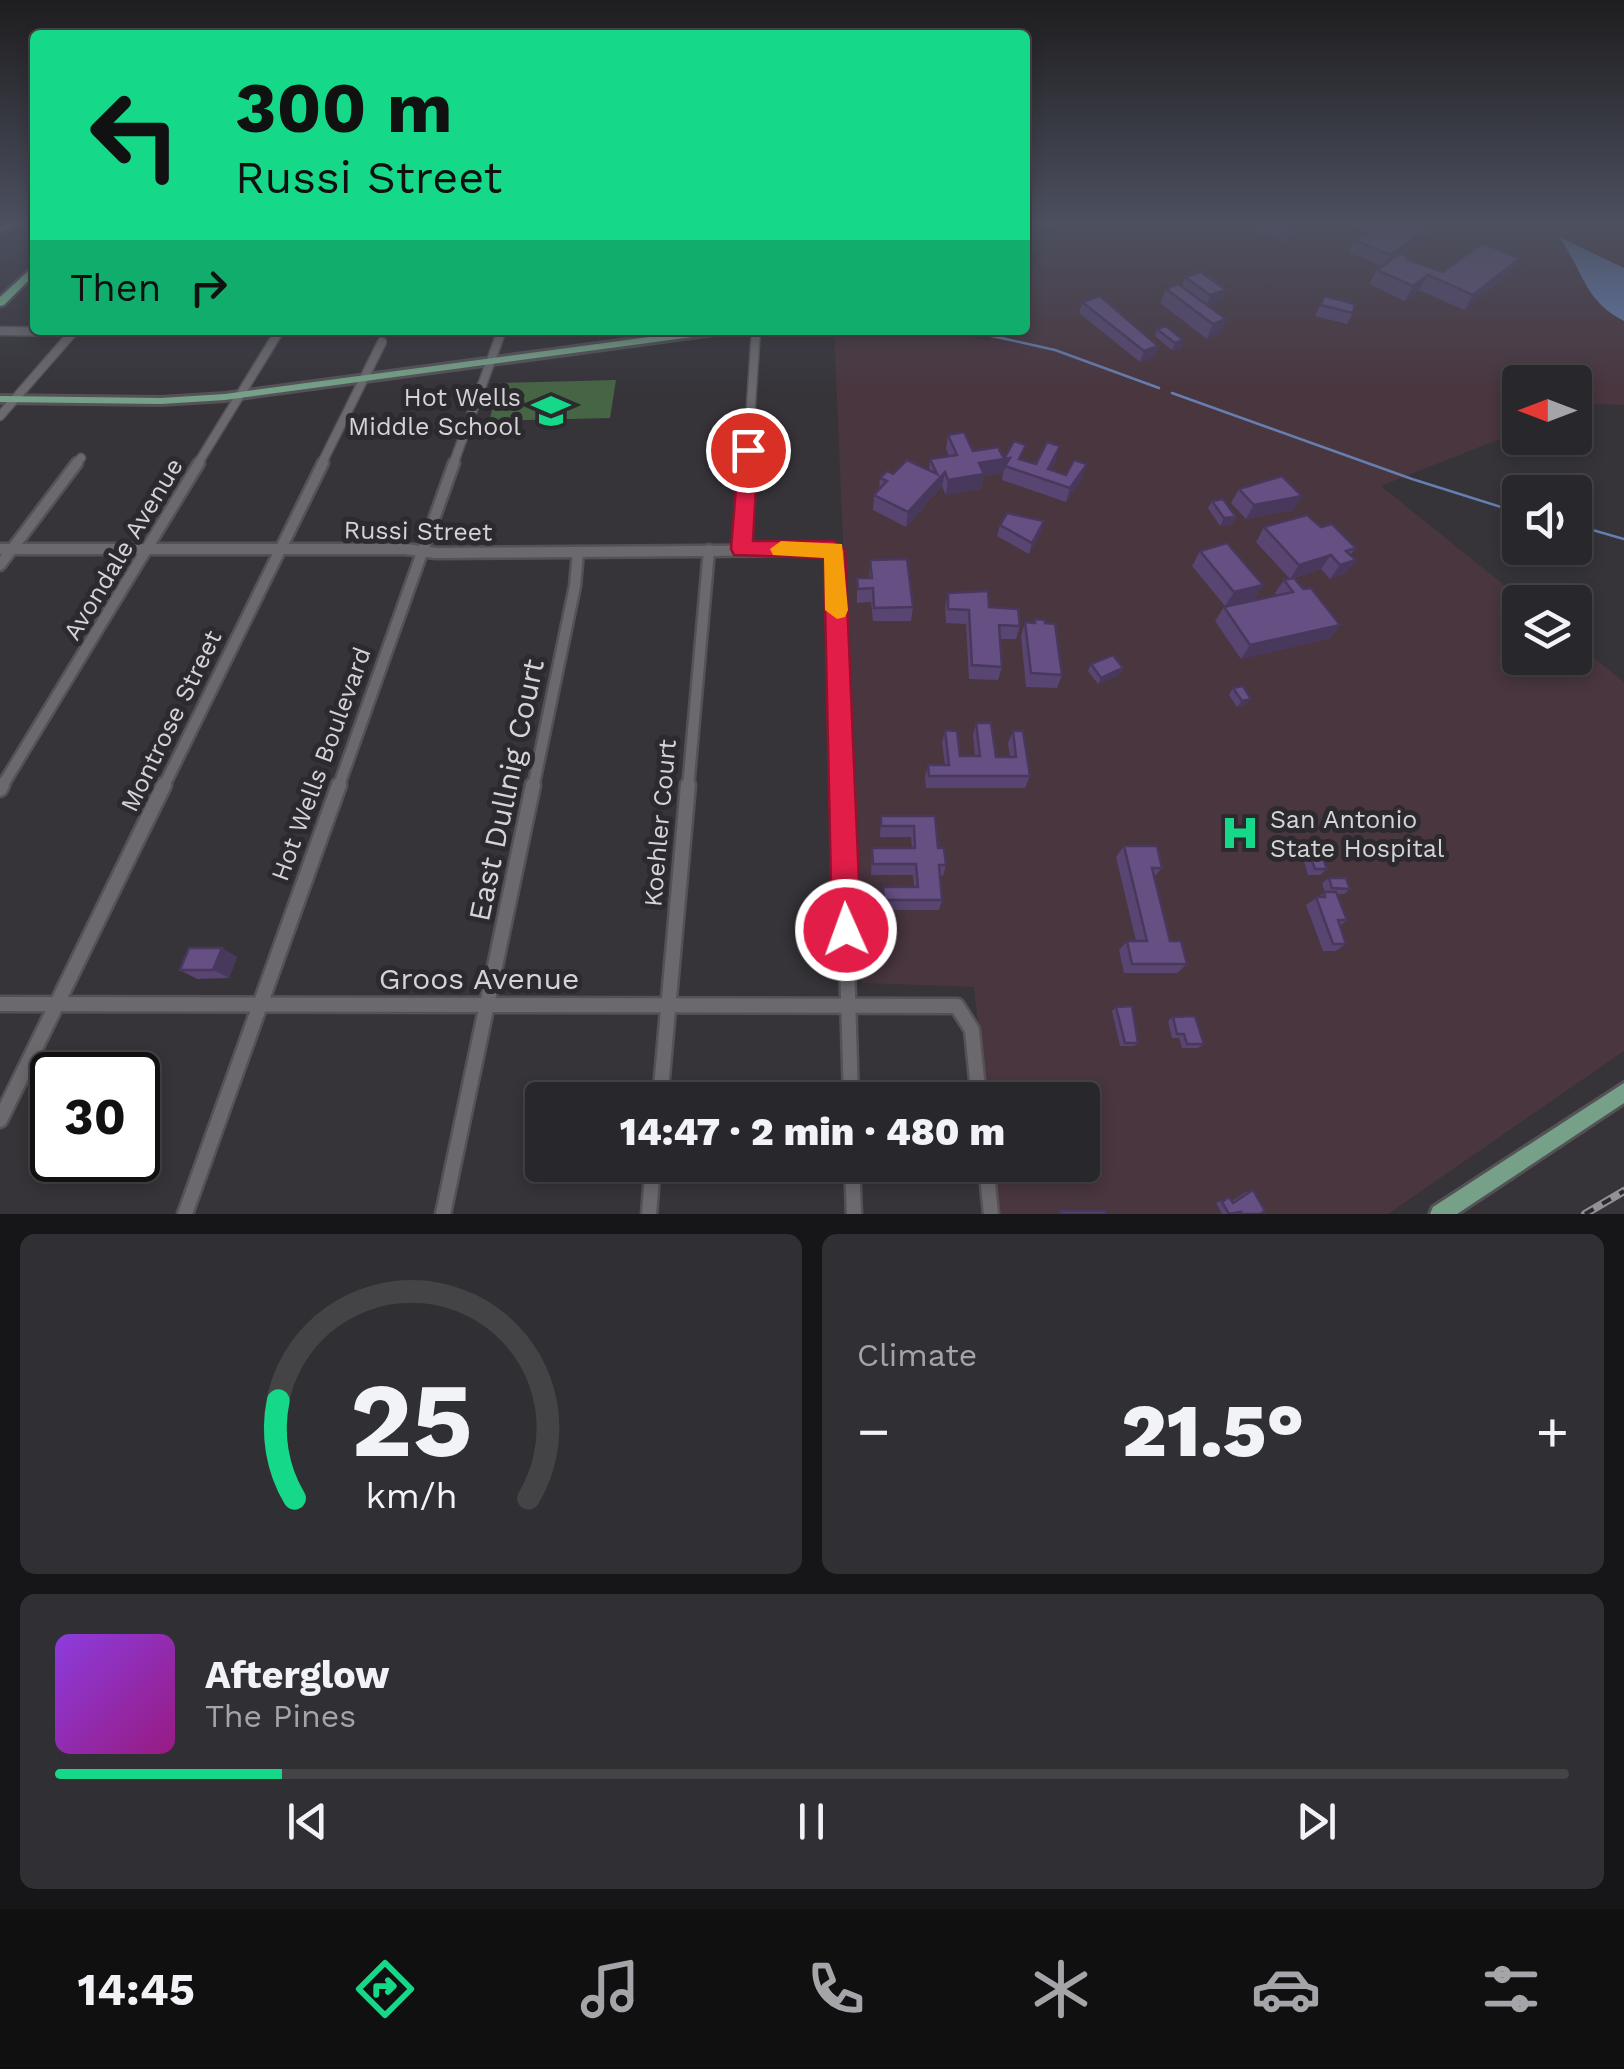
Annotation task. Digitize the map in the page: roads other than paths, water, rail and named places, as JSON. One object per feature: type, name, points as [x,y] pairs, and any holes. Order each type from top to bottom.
[{"type":"highway","points":[[0,303],[25,278]]},
{"type":"main road","points":[[0,399],[174,401],[686,335]]},
{"type":"main road","points":[[1440,1214],[1624,1092]]},
{"type":"street","points":[[0,332],[30,332]]},
{"type":"street","points":[[0,416],[70,335]]},
{"type":"street","name":"Avondale Avenue","points":[[0,789],[277,335]]},
{"type":"street","name":"Hot Wells Boulevard","points":[[185,1214],[500,335]]},
{"type":"street","points":[[742,549],[756,335]]},
{"type":"street","name":"Montrose Street","points":[[0,1120],[382,342]]},
{"type":"street","points":[[0,565],[6,548],[81,458]]},
{"type":"street","name":"Russi Street","points":[[6,548],[834,550],[849,1006]]},
{"type":"street","name":"Koehler Court","points":[[662,1082],[709,550]]},
{"type":"street","name":"East Dullnig Court","points":[[443,1214],[575,586],[578,552]]},
{"type":"street","name":"Groos Avenue","points":[[0,1004],[957,1006],[972,1030],[978,1082]]},
{"type":"street","points":[[849,1006],[851,1082]]},
{"type":"street","points":[[649,1214],[652,1182]]},
{"type":"street","points":[[853,1182],[854,1214]]},
{"type":"street","points":[[988,1182],[992,1214]]},
{"type":"water","points":[[1583,278],[1624,278],[1624,321],[1600,304]]},
{"type":"waterway","points":[[988,335],[1055,350],[1159,388]]},
{"type":"waterway","points":[[1172,393],[1502,507]]},
{"type":"waterway","points":[[1592,530],[1624,539]]},
{"type":"railway","points":[[1585,1214],[1624,1191]]},
{"type":"place","name":"Hot Wells Middle School","points":[[551,411]]},
{"type":"place","name":"San Antonio State Hospital","points":[[1240,833]]}]
